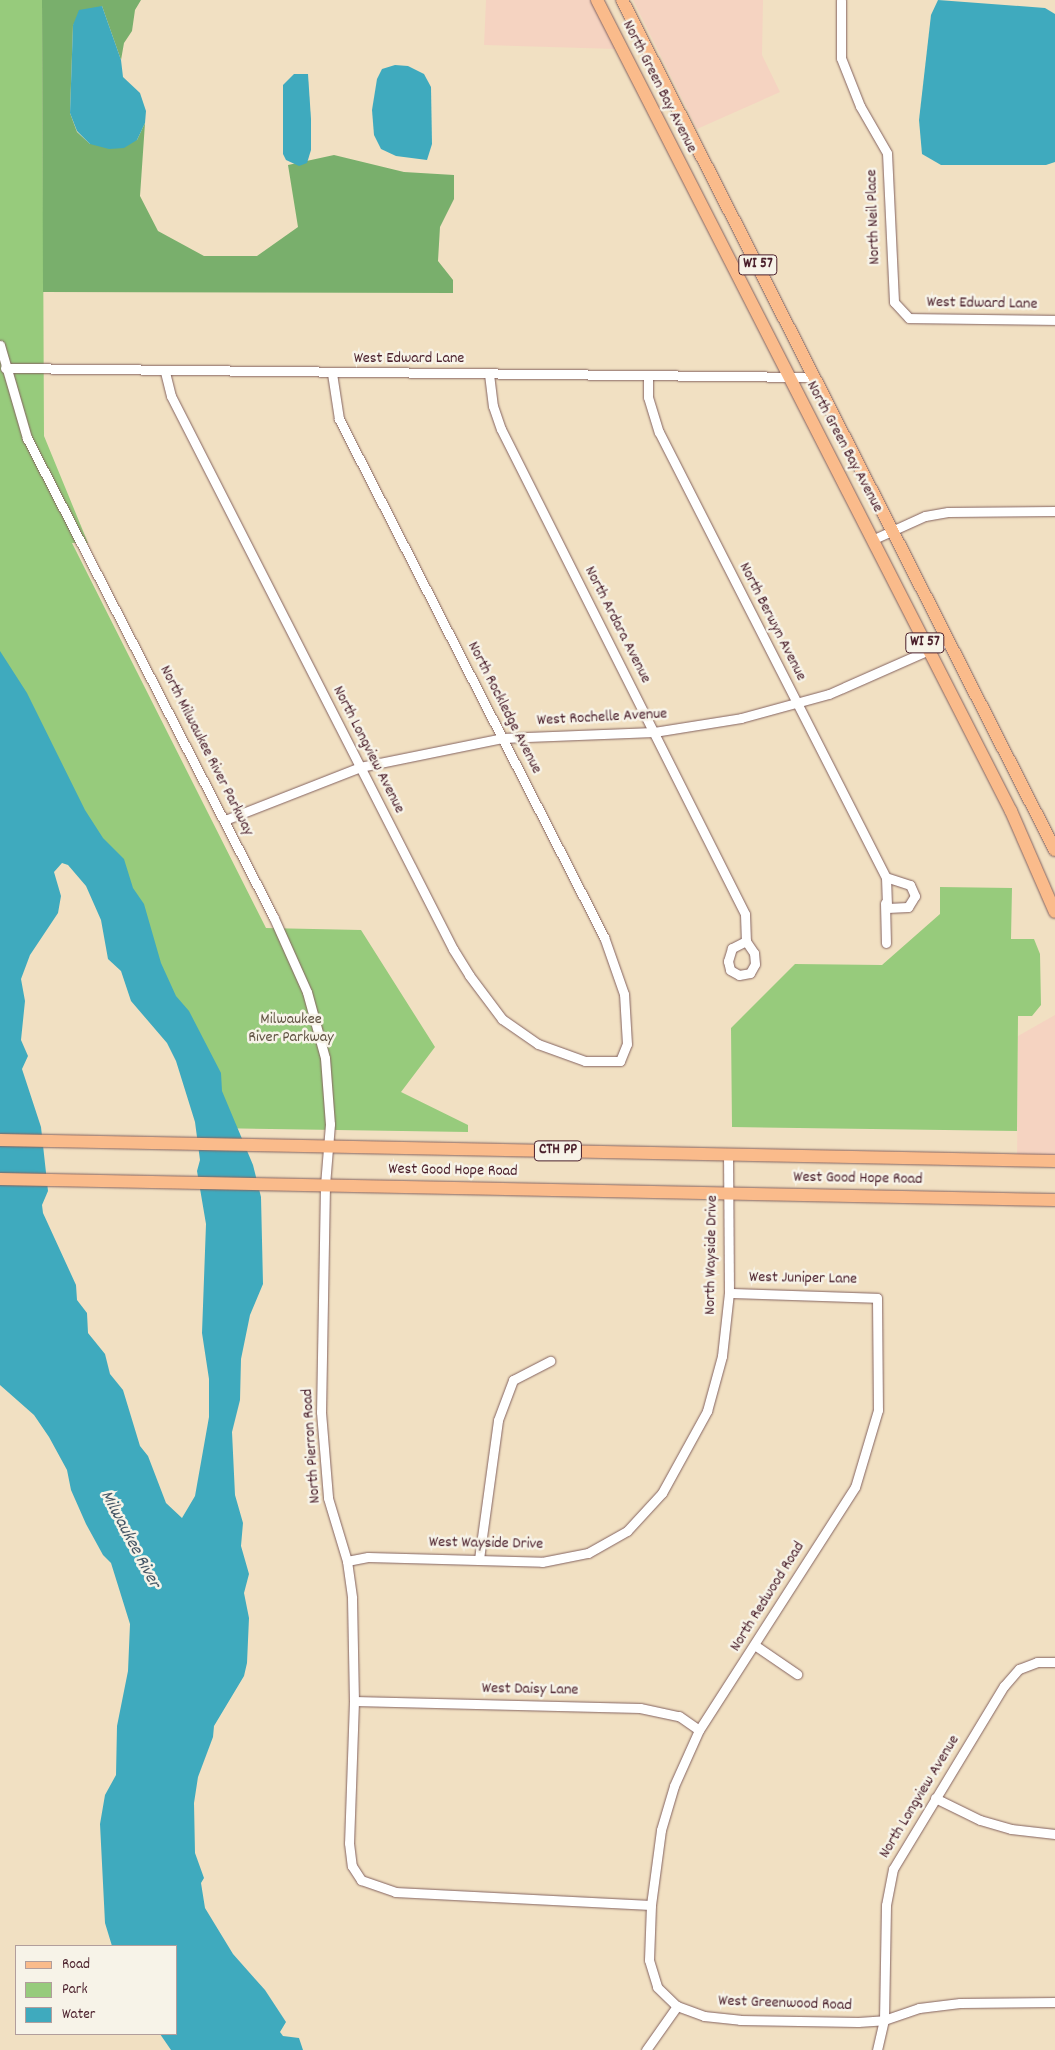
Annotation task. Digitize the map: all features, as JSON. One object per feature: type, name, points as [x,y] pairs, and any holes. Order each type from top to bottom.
[{"type":"main road","name":"North Green Bay Avenue","points":[[597,0],[789,377],[874,539],[1011,811],[1055,912]]},
{"type":"main road","name":"North Green Bay Avenue","points":[[622,0],[1055,850]]},
{"type":"main road","name":"West Good Hope Road","points":[[0,1140],[1055,1161]]},
{"type":"main road","name":"West Good Hope Road","points":[[0,1179],[1055,1200]]},
{"type":"street","name":"North Neil Place","points":[[840,0],[840,58],[860,106],[887,153],[894,302],[909,318]]},
{"type":"street","name":"West Edward Lane","points":[[909,318],[1055,320]]},
{"type":"street","name":"North Milwaukee River Parkway","points":[[0,345],[5,368],[27,438],[225,820],[292,958],[314,1015],[329,1088],[329,1147],[325,1185]]},
{"type":"street","name":"West Edward Lane","points":[[5,368],[165,372],[814,378]]},
{"type":"street","name":"North Longview Avenue","points":[[165,372],[171,396],[453,950],[502,1019],[517,1032],[556,1052],[585,1061],[620,1061]]},
{"type":"street","name":"North Rockledge Avenue","points":[[332,373],[339,420],[604,937],[619,976],[627,1031],[625,1052],[620,1061]]},
{"type":"street","name":"North Ardara Avenue","points":[[489,374],[493,406],[501,429],[736,893],[748,927],[746,942]]},
{"type":"street","name":"North Berwyn Avenue","points":[[648,376],[648,397],[659,432],[886,877],[886,943]]},
{"type":"street","points":[[874,539],[925,516],[948,512],[1055,511]]},
{"type":"street","name":"West Rochelle Avenue","points":[[225,820],[360,767],[502,738],[654,732],[707,725],[798,704],[862,681],[949,641]]},
{"type":"street","points":[[885,903],[892,910],[903,909],[912,904],[915,896],[910,885],[886,877]]},
{"type":"street","name":"North Wayside Drive","points":[[662,1492],[707,1411],[722,1356],[729,1293],[728,1155]]},
{"type":"street","name":"North Pierron Road","points":[[325,1185],[321,1412],[328,1498],[347,1560],[352,1598],[354,1701],[350,1843],[352,1866],[361,1880],[395,1892],[651,1905]]},
{"type":"street","name":"West Juniper Lane","points":[[729,1293],[877,1298]]},
{"type":"street","name":"North Redwood Road","points":[[651,1905],[661,1830],[674,1786],[699,1730],[756,1646],[855,1487],[878,1410],[877,1298]]},
{"type":"street","points":[[479,1559],[498,1420],[513,1380],[550,1361]]},
{"type":"street","name":"West Wayside Drive","points":[[347,1560],[368,1557],[542,1562],[588,1553],[627,1531],[662,1492]]},
{"type":"street","points":[[756,1646],[796,1674]]},
{"type":"street","name":"North Longview Avenue","points":[[877,2050],[884,2020],[888,1887],[893,1870],[1004,1686],[1019,1669],[1037,1662],[1055,1662]]},
{"type":"street","name":"West Daisy Lane","points":[[354,1701],[640,1708],[679,1716],[699,1730]]},
{"type":"street","points":[[935,1798],[980,1820],[1011,1829],[1055,1834]]},
{"type":"street","name":"West Greenwood Road","points":[[651,1905],[649,1960],[657,1987],[676,2006],[704,2016],[740,2020],[884,2020],[919,2008],[960,2003],[1055,2002]]},
{"type":"street","points":[[646,2050],[676,2006]]},
{"type":"shaded area","points":[[486,0],[597,0],[616,49],[484,45]]},
{"type":"shaded area","points":[[633,0],[763,0],[762,55],[780,92],[697,129]]},
{"type":"shaded area","points":[[1055,1015],[1055,1161],[1017,1161],[1018,1036]]},
{"type":"green space","name":"Milwaukee River Parkway","points":[[0,0],[42,0],[44,436],[88,543],[72,543],[266,928],[361,930],[435,1047],[401,1092],[468,1125],[468,1132],[212,1128],[118,925],[0,751]]},
{"type":"green space","points":[[42,0],[141,0],[135,10],[132,31],[124,43],[121,60],[102,6],[73,25],[70,113],[77,132],[90,144],[137,140],[145,123],[140,196],[158,231],[204,256],[257,256],[298,227],[288,165],[334,155],[404,172],[454,175],[454,199],[440,227],[438,261],[453,280],[453,293],[43,292]]},
{"type":"green space","points":[[940,887],[1012,888],[1011,939],[1034,939],[1040,954],[1041,1005],[1032,1016],[1018,1016],[1017,1131],[732,1127],[731,1028],[795,964],[882,965],[940,914]]},
{"type":"water","points":[[938,0],[1045,8],[1055,14],[1055,162],[1046,165],[941,165],[922,154],[919,120],[931,15]]},
{"type":"water","points":[[102,6],[121,60],[123,77],[140,93],[146,111],[145,123],[137,140],[124,148],[109,149],[90,144],[77,131],[70,113],[73,25],[79,10]]},
{"type":"water","points":[[395,65],[408,66],[424,74],[431,87],[432,144],[427,160],[396,156],[381,149],[374,135],[372,110],[377,79],[382,69]]},
{"type":"water","points":[[294,74],[308,74],[311,119],[311,150],[307,163],[299,166],[286,160],[283,154],[283,85]]},
{"type":"water","name":"Milwaukee River","points":[[0,651],[27,693],[85,810],[103,838],[124,859],[133,888],[144,904],[161,963],[176,996],[189,1011],[221,1073],[222,1091],[253,1165],[261,1197],[263,1284],[250,1315],[241,1359],[240,1400],[232,1432],[235,1495],[243,1523],[241,1546],[249,1574],[244,1593],[249,1618],[247,1663],[244,1676],[214,1726],[213,1737],[198,1777],[194,1803],[195,1853],[204,1878],[201,1883],[205,1908],[233,1954],[265,1990],[286,2022],[280,2032],[283,2036],[299,2038],[303,2050],[171,2050],[161,2035],[178,2035],[178,1945],[112,1945],[105,1923],[100,1824],[105,1795],[116,1775],[117,1726],[128,1671],[130,1624],[111,1563],[103,1555],[86,1524],[71,1490],[67,1470],[49,1437],[34,1415],[0,1385]],"holes":[[[62,863],[68,865],[86,886],[101,920],[108,959],[121,971],[131,1001],[167,1043],[176,1061],[195,1122],[200,1160],[197,1171],[206,1224],[202,1333],[209,1379],[209,1417],[195,1496],[182,1518],[166,1503],[148,1456],[140,1446],[123,1390],[110,1374],[105,1354],[88,1333],[87,1313],[77,1300],[76,1285],[43,1213],[42,1205],[48,1191],[41,1127],[22,1069],[28,1056],[21,1040],[25,1001],[21,979],[30,955],[58,913],[61,896],[54,872]]]}]
